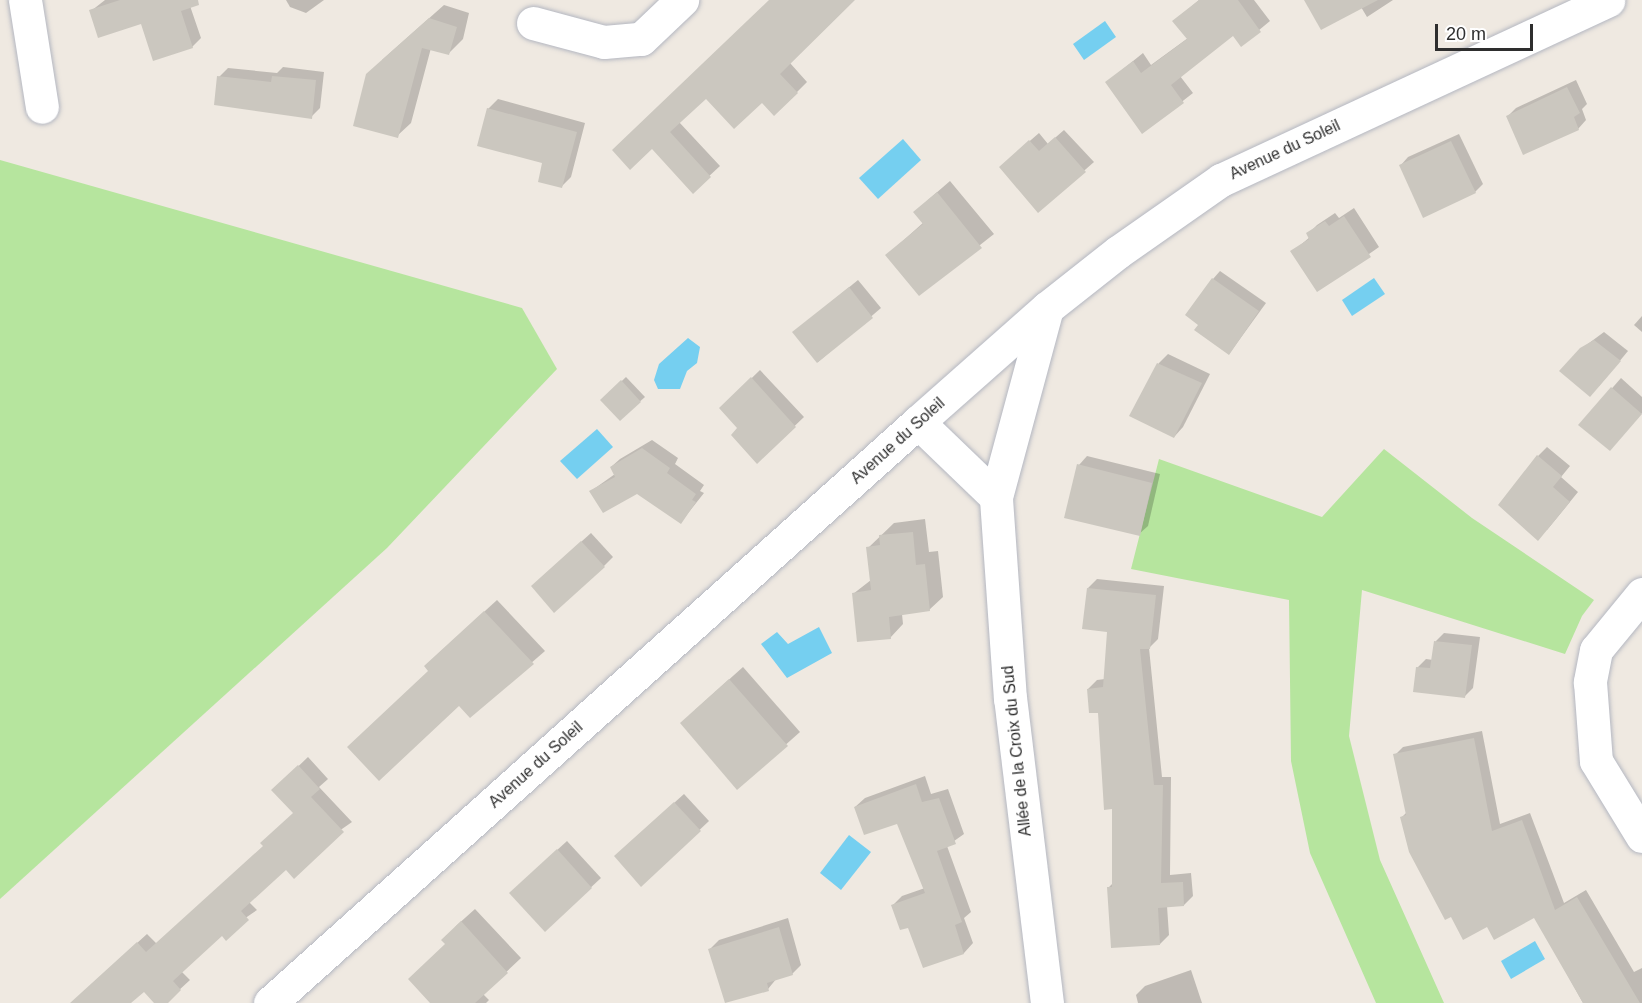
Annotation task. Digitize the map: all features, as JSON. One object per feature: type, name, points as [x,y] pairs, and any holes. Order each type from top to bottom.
[{"type":"street","points":[[25,0],[42,107]]},
{"type":"street","points":[[533,23],[604,42],[641,39],[682,0]]},
{"type":"street","name":"Avenue du Soleil","points":[[270,1003],[1047,308],[1221,180],[1608,0]]},
{"type":"street","name":"Allée de la Croix du Sud","points":[[1047,308],[996,497],[1010,699],[1047,1003]]},
{"type":"street","points":[[918,422],[996,497]]},
{"type":"street","points":[[1642,594],[1596,650],[1590,682],[1596,760],[1642,836]]},
{"type":"green space","points":[[0,160],[522,308],[557,369],[387,548],[0,899]]},
{"type":"green space","points":[[1384,449],[1472,518],[1594,600],[1582,616],[1565,654],[1362,590],[1349,736],[1380,860],[1444,1003],[1376,1003],[1310,853],[1291,761],[1289,600],[1131,569],[1159,459],[1322,517]]},
{"type":"water","points":[[1105,21],[1116,37],[1084,60],[1073,44]]},
{"type":"water","points":[[903,139],[921,160],[878,199],[859,178]]},
{"type":"water","points":[[1374,278],[1385,294],[1352,316],[1342,300]]},
{"type":"water","points":[[688,338],[700,347],[697,363],[687,371],[680,389],[658,389],[654,380],[659,364]]},
{"type":"water","points":[[597,429],[613,447],[577,479],[560,461]]},
{"type":"water","points":[[819,627],[832,653],[787,678],[761,644],[777,632],[788,644]]},
{"type":"water","points":[[849,835],[871,852],[841,890],[820,873]]},
{"type":"water","points":[[1535,941],[1545,959],[1511,979],[1501,961]]},
{"type":"building","points":[[120,0],[198,0],[199,5],[181,11],[193,48],[153,61],[141,24],[98,38],[89,10]]},
{"type":"building","points":[[769,0],[855,0],[780,74],[798,93],[774,116],[762,103],[734,129],[706,99],[670,132],[711,177],[693,194],[652,149],[630,170],[612,150]]},
{"type":"building","points":[[1199,0],[1238,0],[1261,32],[1241,47],[1233,36],[1171,85],[1184,103],[1142,134],[1105,82],[1133,61],[1141,73],[1187,39],[1172,21]]},
{"type":"building","points":[[1304,0],[1378,0],[1321,30]]},
{"type":"building","points":[[429,18],[457,27],[449,55],[422,48],[398,138],[353,126],[366,74]]},
{"type":"building","points":[[217,76],[271,82],[272,76],[316,80],[312,119],[214,105]]},
{"type":"building","points":[[1567,87],[1580,113],[1574,117],[1579,130],[1523,155],[1506,116]]},
{"type":"building","points":[[487,108],[577,132],[562,188],[538,182],[542,163],[477,146]]},
{"type":"building","points":[[1055,137],[1086,172],[1038,213],[999,167],[1029,140],[1039,151]]},
{"type":"building","points":[[1451,141],[1476,193],[1423,218],[1399,165]]},
{"type":"building","points":[[937,192],[982,248],[919,296],[885,255],[923,224],[913,212]]},
{"type":"building","points":[[1344,216],[1371,257],[1317,292],[1290,251],[1309,239],[1306,233],[1325,221],[1329,226]]},
{"type":"building","points":[[1212,278],[1259,311],[1229,355],[1194,330],[1198,325],[1185,315]]},
{"type":"building","points":[[849,287],[873,318],[817,363],[792,332]]},
{"type":"building","points":[[1594,340],[1621,361],[1590,397],[1559,371],[1580,348]]},
{"type":"building","points":[[1157,363],[1202,383],[1174,438],[1129,416]]},
{"type":"building","points":[[751,377],[796,427],[757,464],[731,435],[737,428],[719,408]]},
{"type":"building","points":[[621,380],[641,402],[620,421],[600,400]]},
{"type":"building","points":[[1611,387],[1642,414],[1610,451],[1578,425]]},
{"type":"building","points":[[642,448],[670,468],[667,473],[696,494],[692,500],[696,502],[681,524],[637,494],[603,513],[589,491],[615,477],[610,467]]},
{"type":"building","points":[[1537,455],[1562,476],[1553,487],[1570,502],[1538,541],[1498,505]]},
{"type":"building","points":[[1077,464],[1152,483],[1140,536],[1064,518]]},
{"type":"building","points":[[913,532],[916,565],[925,564],[930,611],[889,617],[891,639],[857,642],[852,593],[871,590],[866,547],[880,545],[879,535]]},
{"type":"building","points":[[581,541],[605,567],[554,613],[531,586]]},
{"type":"building","points":[[1087,588],[1156,595],[1150,649],[1140,649],[1154,785],[1163,785],[1161,883],[1183,882],[1184,906],[1158,908],[1160,945],[1111,948],[1107,887],[1112,887],[1112,809],[1104,810],[1098,713],[1089,713],[1087,689],[1103,687],[1107,632],[1082,629]]},
{"type":"building","points":[[484,611],[534,664],[470,718],[459,706],[379,781],[347,747],[428,671],[424,666]]},
{"type":"building","points":[[1434,641],[1472,645],[1465,698],[1413,692],[1416,667],[1430,668]]},
{"type":"building","points":[[729,679],[788,746],[737,790],[680,723]]},
{"type":"building","points":[[1474,738],[1492,831],[1522,820],[1555,910],[1577,897],[1640,1003],[1583,1003],[1534,918],[1494,940],[1487,927],[1463,940],[1451,917],[1445,920],[1409,852],[1400,817],[1406,815],[1393,754]]},
{"type":"building","points":[[298,765],[320,789],[311,797],[344,832],[294,879],[286,870],[241,911],[249,920],[226,941],[222,936],[173,981],[181,990],[168,1003],[154,1003],[144,992],[131,1003],[70,1003],[137,942],[146,952],[263,846],[260,843],[293,813],[271,790]]},
{"type":"building","points":[[916,784],[922,802],[939,798],[956,844],[937,851],[962,922],[955,925],[964,954],[923,968],[908,928],[900,930],[891,905],[925,893],[897,824],[864,835],[854,807]]},
{"type":"building","points":[[674,802],[701,831],[641,887],[614,856]]},
{"type":"building","points":[[557,849],[592,888],[545,932],[509,893]]},
{"type":"building","points":[[461,921],[508,973],[475,1003],[430,1003],[408,979],[445,944],[441,940]]},
{"type":"building","points":[[779,927],[793,975],[767,983],[769,991],[725,1003],[708,949]]}]
